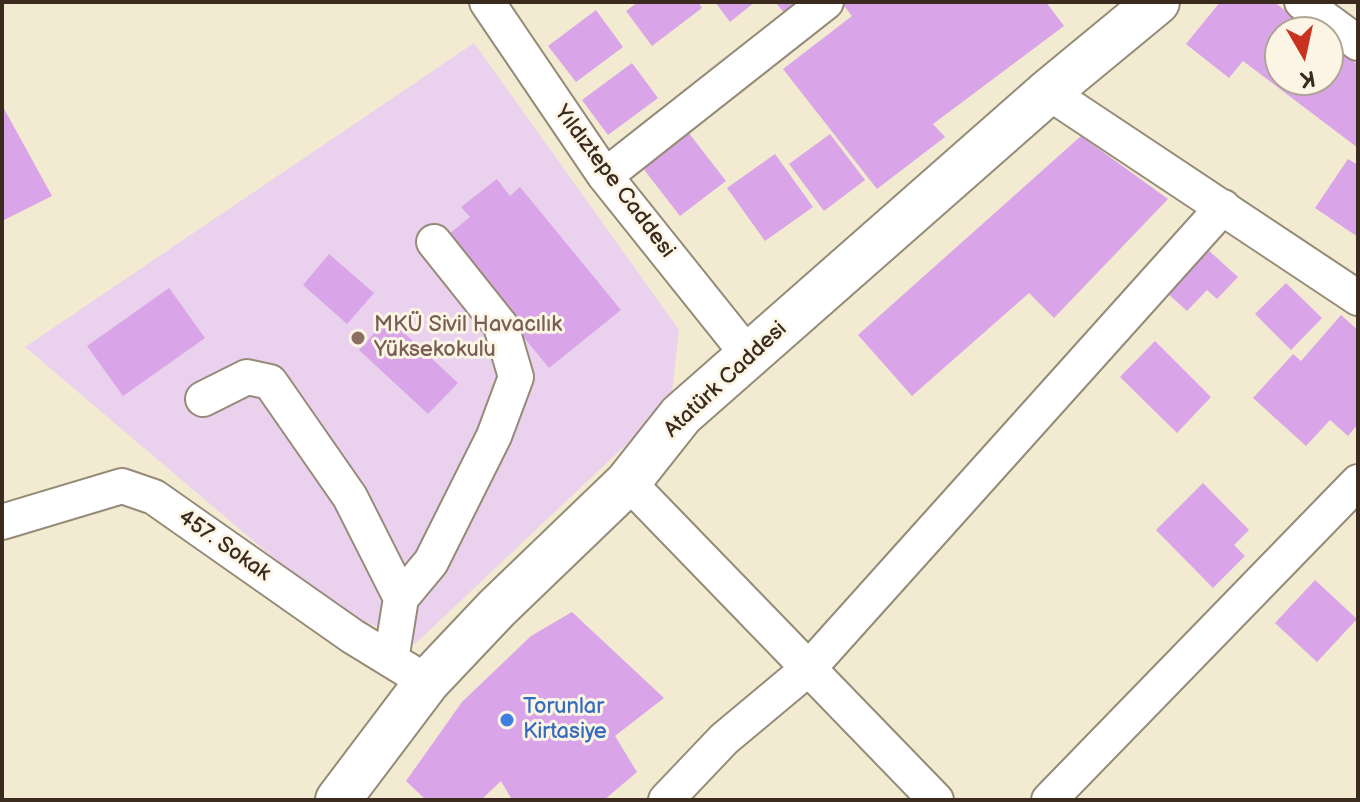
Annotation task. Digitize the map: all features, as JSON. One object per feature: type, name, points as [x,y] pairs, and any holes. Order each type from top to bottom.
[{"type":"main road","name":"Atatürk Caddesi","points":[[338,800],[409,671],[497,608],[628,482],[681,415],[1048,92],[1157,2]]},
{"type":"street","name":"Yıldıztepe Caddesi","points":[[487,2],[605,176],[749,356]]},
{"type":"street","points":[[605,176],[826,2]]},
{"type":"street","points":[[1302,2],[1358,43]]},
{"type":"street","points":[[1048,92],[1358,298]]},
{"type":"street","points":[[666,800],[724,739],[809,668],[1223,207]]},
{"type":"street","points":[[401,598],[431,562],[494,436],[516,377],[501,326],[434,242]]},
{"type":"street","points":[[203,399],[247,377],[270,382],[350,497],[401,598],[409,671]]},
{"type":"street","points":[[628,482],[936,800]]},
{"type":"street","points":[[1049,800],[1358,482]]},
{"type":"street","name":"457. Sokak","points":[[2,522],[122,486],[143,493],[409,671]]},
{"type":"shaded area","name":"MKÜ Sivil Havacılık Yüksekokulu","points":[[474,43],[679,330],[671,402],[415,644],[329,605],[25,347]]},
{"type":"building","points":[[638,2],[698,2],[702,8],[652,46],[626,11]]},
{"type":"building","points":[[715,2],[755,2],[730,22]]},
{"type":"building","points":[[775,2],[804,2],[787,16]]},
{"type":"building","points":[[841,2],[1046,2],[1064,26],[933,124],[945,137],[877,189],[783,69],[852,16]]},
{"type":"building","points":[[1220,2],[1274,2],[1293,16],[1264,16],[1264,77],[1243,61],[1229,78],[1186,44]]},
{"type":"building","points":[[596,10],[623,47],[576,82],[548,46]]},
{"type":"building","points":[[1344,54],[1358,65],[1358,148],[1289,96],[1344,96]]},
{"type":"building","points":[[632,63],[658,98],[608,135],[582,100]]},
{"type":"building","points":[[2,105],[52,196],[2,221]]},
{"type":"building","points":[[688,132],[726,181],[680,216],[642,167]]},
{"type":"building","points":[[830,134],[865,180],[824,211],[789,164]]},
{"type":"building","points":[[1081,136],[1168,199],[1054,318],[1029,293],[912,396],[858,335]]},
{"type":"building","points":[[775,154],[813,207],[765,241],[727,188]]},
{"type":"building","points":[[1348,159],[1358,165],[1358,237],[1315,208]]},
{"type":"building","points":[[497,179],[510,196],[520,187],[621,310],[549,368],[443,239],[470,217],[461,207]]},
{"type":"building","points":[[1206,248],[1238,277],[1217,299],[1207,290],[1187,311],[1166,292]]},
{"type":"building","points":[[329,254],[374,293],[347,324],[303,285]]},
{"type":"building","points":[[1286,283],[1322,318],[1291,350],[1255,314]]},
{"type":"building","points":[[169,288],[205,338],[123,396],[87,346]]},
{"type":"building","points":[[1341,315],[1358,330],[1358,424],[1348,436],[1330,420],[1306,446],[1253,398],[1293,354],[1301,361]]},
{"type":"building","points":[[388,318],[458,383],[428,414],[359,350]]},
{"type":"building","points":[[1155,341],[1211,397],[1177,433],[1120,377]]},
{"type":"building","points":[[1203,483],[1249,530],[1234,545],[1245,556],[1213,588],[1156,530]]},
{"type":"building","points":[[1315,580],[1357,619],[1317,662],[1275,623]]},
{"type":"building","points":[[572,612],[664,698],[615,736],[637,772],[604,800],[512,800],[501,781],[481,800],[426,800],[406,781],[462,702],[531,636]]},
{"type":"place","name":"MKÜ Sivil Havacılık Yüksekokulu","points":[[358,338]]},
{"type":"place","name":"Torunlar Kirtasiye","points":[[507,720]]}]
